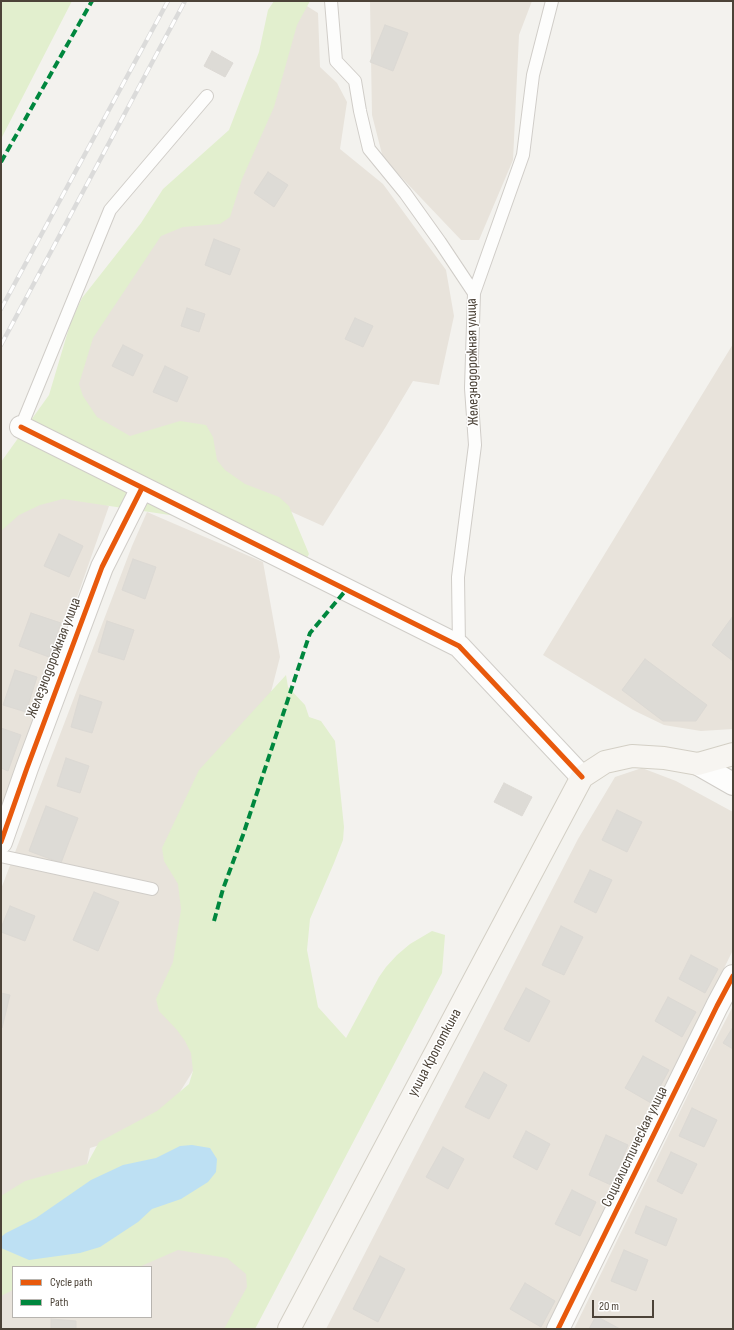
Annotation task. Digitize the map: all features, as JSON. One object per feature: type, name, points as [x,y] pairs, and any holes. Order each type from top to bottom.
[{"type":"main road","points":[[582,777],[605,762],[632,756],[664,758],[698,764],[733,754]]},
{"type":"main road","name":"улица Кропоткина","points":[[289,1329],[582,777]]},
{"type":"street","points":[[21,427],[459,646],[582,777]]},
{"type":"street","name":"Железнодорожная улица","points":[[1,842],[102,567],[142,488]]},
{"type":"street","points":[[698,764],[733,784]]},
{"type":"street","name":"Социалистическая улица","points":[[558,1329],[733,976]]},
{"type":"lane","name":"Железнодорожная улица","points":[[331,1],[336,61],[356,81],[360,111],[369,149],[405,193],[474,293],[471,388],[475,445],[458,577],[459,646]]},
{"type":"lane","points":[[474,293],[522,155],[533,74],[552,1]]},
{"type":"lane","points":[[21,427],[110,210],[207,96]]},
{"type":"lane","points":[[1,856],[152,889]]},
{"type":"shaded area","points":[[299,1],[318,13],[320,67],[337,83],[347,102],[340,149],[383,184],[446,270],[454,316],[439,385],[413,381],[323,526],[73,414],[84,335],[147,231],[195,210]]},
{"type":"shaded area","points":[[370,1],[532,1],[519,35],[513,160],[479,240],[461,240],[383,158],[372,115]]},
{"type":"shaded area","points":[[733,344],[733,729],[701,731],[664,725],[633,710],[543,655]]},
{"type":"shaded area","points":[[12,468],[109,506],[1,814],[1,491]]},
{"type":"shaded area","points":[[147,512],[263,562],[280,657],[271,692],[193,1071],[158,1127],[90,1148],[87,1164],[1,1224],[1,889],[132,546]]},
{"type":"shaded area","points":[[642,768],[676,781],[733,812],[733,950],[546,1329],[326,1329],[578,839],[615,777]]},
{"type":"shaded area","points":[[733,1006],[733,1329],[574,1329],[705,1060]]},
{"type":"shaded area","points":[[203,1232],[280,1267],[248,1329],[1,1329],[1,1285],[12,1282],[12,1318],[152,1318],[152,1266],[87,1266]]},
{"type":"green space","points":[[1,1],[72,1],[1,139]]},
{"type":"green space","points":[[274,1],[310,1],[297,25],[274,107],[242,179],[230,217],[220,224],[183,227],[161,236],[93,338],[79,384],[83,396],[97,417],[130,436],[180,421],[206,425],[213,437],[217,460],[225,470],[245,484],[279,497],[289,506],[309,554],[303,565],[183,517],[63,499],[40,505],[19,515],[1,531],[1,462],[49,395],[71,321],[82,298],[141,223],[163,189],[229,130],[259,52],[268,10]]},
{"type":"green space","points":[[286,675],[288,687],[305,705],[309,717],[321,721],[335,741],[344,827],[343,840],[310,919],[307,950],[318,1007],[346,1038],[386,967],[410,944],[432,931],[445,935],[442,973],[255,1329],[224,1329],[247,1287],[246,1274],[227,1258],[178,1250],[141,1266],[12,1266],[12,1290],[1,1296],[1,1196],[25,1181],[87,1164],[99,1142],[157,1111],[189,1084],[193,1071],[191,1053],[177,1030],[159,1011],[156,999],[173,962],[181,909],[178,884],[164,861],[162,848],[199,770]]},
{"type":"water","points":[[192,1145],[210,1148],[217,1159],[216,1172],[208,1182],[181,1199],[152,1209],[138,1222],[100,1247],[80,1253],[29,1260],[1,1248],[1,1237],[6,1233],[36,1218],[91,1180],[123,1165],[156,1158],[180,1146]]},
{"type":"building","points":[[385,25],[408,33],[393,71],[370,62]]},
{"type":"building","points":[[212,51],[233,63],[225,77],[204,66]]},
{"type":"building","points":[[268,172],[288,185],[274,207],[254,193]]},
{"type":"building","points":[[214,239],[240,249],[230,275],[205,265]]},
{"type":"building","points":[[187,308],[205,314],[199,332],[181,326]]},
{"type":"building","points":[[355,318],[373,326],[363,347],[345,339]]},
{"type":"building","points":[[123,345],[143,355],[133,376],[112,366]]},
{"type":"building","points":[[165,366],[188,377],[177,402],[153,392]]},
{"type":"building","points":[[59,534],[83,546],[69,577],[44,566]]},
{"type":"building","points":[[133,559],[156,567],[145,599],[122,590]]},
{"type":"building","points":[[31,613],[61,623],[49,657],[19,646]]},
{"type":"building","points":[[733,616],[733,661],[712,645]]},
{"type":"building","points":[[107,621],[134,630],[124,660],[98,652]]},
{"type":"building","points":[[645,659],[707,705],[696,721],[663,721],[622,690]]},
{"type":"building","points":[[15,670],[37,677],[26,712],[3,705]]},
{"type":"building","points":[[80,695],[102,702],[92,733],[71,727]]},
{"type":"building","points":[[1,728],[21,735],[8,771],[1,768]]},
{"type":"building","points":[[66,758],[89,766],[80,793],[57,786]]},
{"type":"building","points":[[504,783],[532,797],[522,816],[494,802]]},
{"type":"building","points":[[46,806],[78,818],[61,863],[29,851]]},
{"type":"building","points":[[617,810],[642,822],[627,852],[602,840]]},
{"type":"building","points":[[590,870],[612,880],[596,913],[574,902]]},
{"type":"building","points":[[94,892],[119,902],[98,951],[73,940]]},
{"type":"building","points":[[10,906],[35,916],[25,941],[1,932],[1,928]]},
{"type":"building","points":[[561,926],[583,937],[564,975],[542,965]]},
{"type":"building","points":[[691,955],[718,969],[705,993],[679,979]]},
{"type":"building","points":[[526,988],[550,1001],[529,1042],[504,1029]]},
{"type":"building","points":[[1,993],[10,995],[2,1028],[1,1028]]},
{"type":"building","points":[[668,997],[696,1012],[682,1037],[655,1021]]},
{"type":"building","points":[[733,1027],[733,1049],[723,1043]]},
{"type":"building","points":[[643,1056],[669,1070],[651,1103],[625,1088]]},
{"type":"building","points":[[484,1072],[507,1085],[489,1119],[465,1107]]},
{"type":"building","points":[[692,1108],[717,1120],[704,1147],[679,1136]]},
{"type":"building","points":[[526,1131],[550,1144],[537,1170],[513,1157]]},
{"type":"building","points":[[606,1135],[628,1145],[611,1185],[589,1175]]},
{"type":"building","points":[[443,1147],[464,1159],[448,1189],[426,1177]]},
{"type":"building","points":[[671,1152],[697,1164],[682,1194],[657,1181]]},
{"type":"building","points":[[572,1190],[596,1202],[580,1236],[555,1224]]},
{"type":"building","points":[[646,1206],[677,1219],[666,1246],[635,1233]]},
{"type":"building","points":[[624,1250],[648,1260],[636,1291],[611,1281]]},
{"type":"building","points":[[380,1256],[405,1269],[378,1322],[353,1309]]},
{"type":"building","points":[[525,1283],[555,1301],[541,1327],[510,1309]]},
{"type":"building","points":[[596,1316],[620,1329],[589,1329]]},
{"type":"building","points":[[51,1319],[76,1321],[76,1329],[51,1329]]},
{"type":"railway","points":[[1,309],[168,1]]},
{"type":"railway","points":[[1,345],[185,1]]},
{"type":"marked path","points":[[1,162],[92,1]]},
{"type":"marked path","points":[[214,921],[223,889],[243,835],[310,633],[346,590]]},
{"type":"cycle path","points":[[21,427],[459,646],[582,777]]},
{"type":"cycle path","points":[[1,842],[102,567],[142,488]]},
{"type":"cycle path","points":[[558,1329],[733,976]]}]
